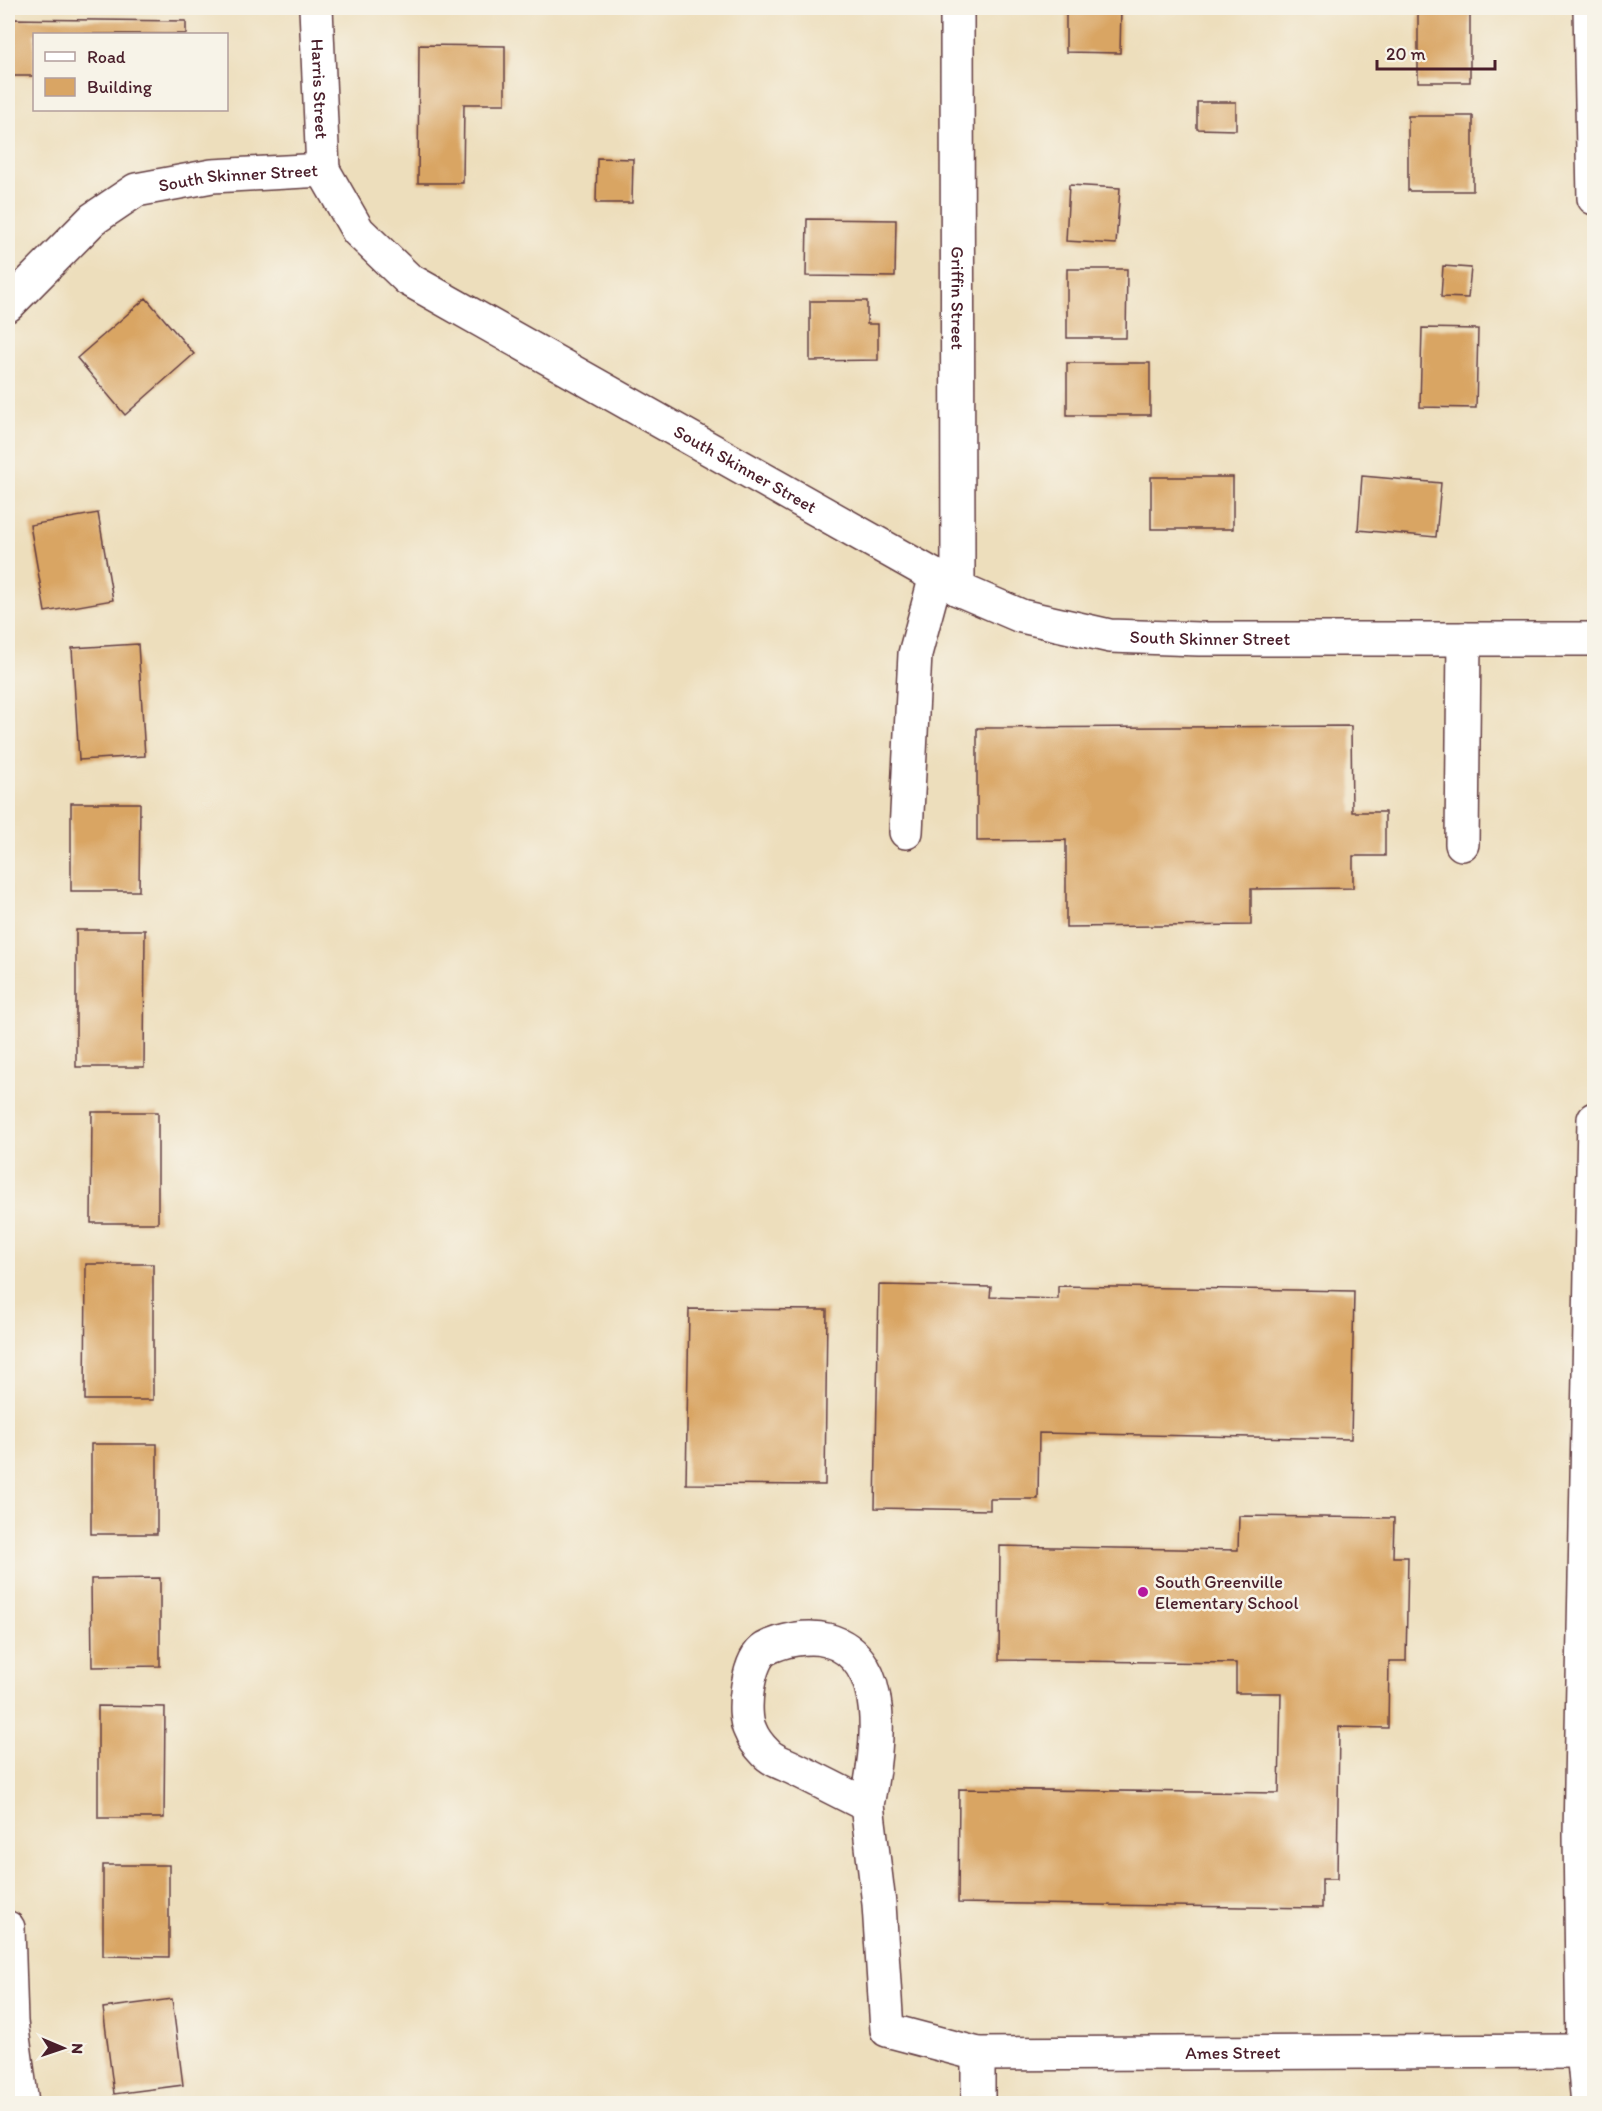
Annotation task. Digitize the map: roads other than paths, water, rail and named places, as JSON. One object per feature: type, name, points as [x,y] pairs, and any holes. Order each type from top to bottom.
[{"type":"street","name":"Harris Street","points":[[316,8],[323,170]]},
{"type":"street","name":"Griffin Street","points":[[906,832],[915,654],[947,583],[957,8]]},
{"type":"street","points":[[1590,8],[1594,198]]},
{"type":"street","name":"South Skinner Street","points":[[8,305],[93,219],[136,190],[213,176],[323,170],[358,231],[408,279],[947,583],[1022,616],[1110,636],[1199,639],[1594,639]]},
{"type":"street","points":[[1462,844],[1464,639]]},
{"type":"street","points":[[1588,2103],[1584,2051],[1580,1835],[1594,1119]]},
{"type":"street","points":[[817,1637],[840,1644],[855,1656],[870,1681],[877,1737],[876,1760],[867,1805],[767,1754],[748,1729],[747,1690],[751,1670],[763,1650],[793,1640],[817,1637]]},
{"type":"street","name":"Ames Street","points":[[867,1805],[879,1904],[887,2030],[978,2054],[1584,2051]]},
{"type":"street","points":[[8,1928],[10,2022],[22,2103]]},
{"type":"street","points":[[978,2054],[978,2103]]},
{"type":"place","name":"South Greenville Elementary School","points":[[1143,1592]]}]
